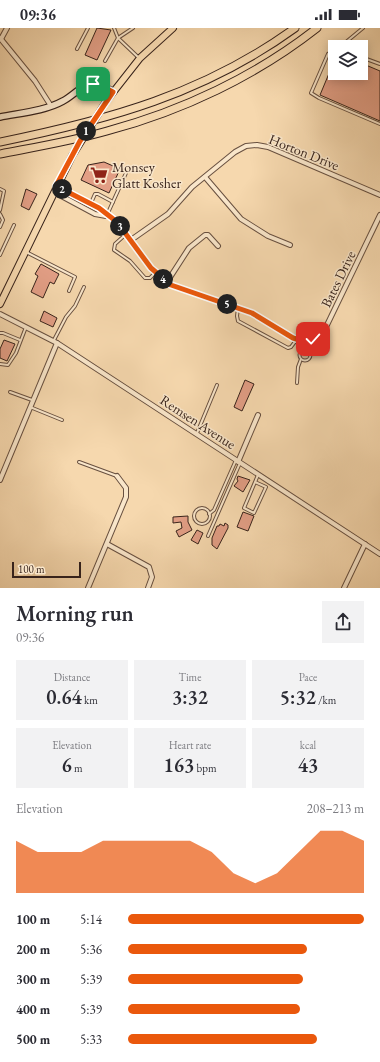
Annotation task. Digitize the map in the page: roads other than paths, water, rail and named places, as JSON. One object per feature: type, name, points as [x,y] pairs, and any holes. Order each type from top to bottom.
[{"type":"highway","points":[[0,142],[103,119],[162,100],[237,64],[295,28]]},
{"type":"highway","points":[[0,154],[106,131],[167,112],[244,76],[279,55],[317,28]]},
{"type":"main road","points":[[0,304],[72,156],[106,100],[140,58],[173,28]]},
{"type":"street","points":[[7,28],[0,38],[35,81],[51,106]]},
{"type":"street","points":[[0,117],[51,106],[64,101],[84,87],[93,84],[113,92]]},
{"type":"street","name":"Horton Drive","points":[[130,240],[168,214],[205,177],[235,152],[246,146],[257,145],[268,147],[380,195]]},
{"type":"street","points":[[205,177],[241,219],[268,236],[290,246]]},
{"type":"street","points":[[55,189],[99,208],[106,216]]},
{"type":"street","points":[[55,189],[96,214],[106,216],[117,222],[142,258],[155,273],[167,282],[184,290],[252,313],[303,341]]},
{"type":"street","name":"Bates Drive","points":[[303,341],[313,339],[321,335],[361,258],[380,214]]},
{"type":"street","points":[[167,282],[189,248],[205,235],[208,234],[218,246]]},
{"type":"street","name":"Remsen Avenue","points":[[0,314],[56,342],[380,554]]},
{"type":"street","points":[[0,480],[56,342]]},
{"type":"street","points":[[238,462],[258,415]]},
{"type":"street","points":[[88,588],[126,497],[126,488],[117,476]]},
{"type":"street","points":[[107,544],[149,567],[152,577],[148,588]]},
{"type":"street","points":[[344,588],[365,544]]},
{"type":"lane","points":[[77,49],[88,28]]},
{"type":"lane","points":[[114,28],[118,38],[140,58]]},
{"type":"lane","points":[[105,61],[118,38],[133,28]]},
{"type":"lane","points":[[348,40],[363,28]]},
{"type":"lane","points":[[328,54],[311,93],[380,124]]},
{"type":"lane","points":[[368,60],[380,64]]},
{"type":"lane","points":[[106,216],[126,173]]},
{"type":"lane","points":[[0,189],[5,195],[0,210]]},
{"type":"lane","points":[[90,204],[95,194],[113,202]]},
{"type":"lane","points":[[0,214],[3,220],[0,227]]},
{"type":"lane","points":[[0,255],[14,225]]},
{"type":"lane","points":[[126,234],[119,239],[113,247],[114,250],[130,261],[145,278],[150,278],[155,273]]},
{"type":"lane","points":[[24,252],[75,277],[69,291]]},
{"type":"lane","points":[[56,342],[66,317],[76,306],[84,287]]},
{"type":"lane","points":[[239,308],[237,316],[238,321],[288,348],[292,347],[297,339]]},
{"type":"lane","points":[[0,364],[8,365],[18,349],[26,327]]},
{"type":"lane","points":[[0,333],[20,340]]},
{"type":"lane","points":[[297,383],[298,367],[301,359],[300,354],[303,350],[303,341]]},
{"type":"lane","points":[[301,359],[308,360],[311,355],[309,350],[303,350]]},
{"type":"lane","points":[[196,434],[217,385]]},
{"type":"lane","points":[[10,392],[33,401]]},
{"type":"lane","points":[[30,407],[62,420]]},
{"type":"lane","points":[[80,462],[117,476]]},
{"type":"lane","points":[[209,514],[204,508],[199,509],[195,512],[194,517],[198,523],[203,524],[208,521],[209,514],[214,510],[238,462]]},
{"type":"lane","points":[[208,536],[238,462]]},
{"type":"lane","points":[[255,482],[266,487],[254,513],[244,508],[255,482],[258,475]]},
{"type":"place","name":"Monsey Glatt Kosher","points":[[99,175]]}]
